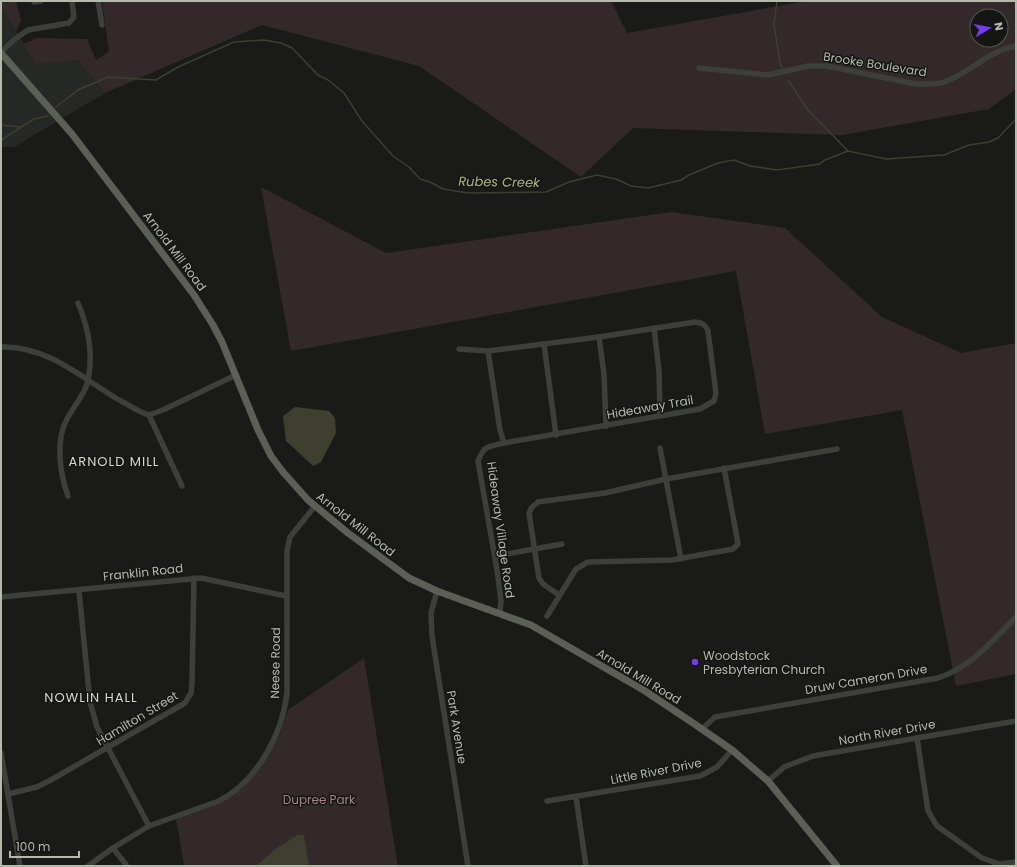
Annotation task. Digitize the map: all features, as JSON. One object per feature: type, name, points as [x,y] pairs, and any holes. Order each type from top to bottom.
[{"type":"main road","name":"Arnold Mill Road","points":[[1,52],[72,134],[194,295],[214,325],[258,430],[271,456],[288,480],[315,506],[391,566],[418,583],[437,591],[500,612],[531,625],[645,691],[732,750],[768,781],[837,866]]},
{"type":"street","points":[[34,2],[41,1]]},
{"type":"street","points":[[1,52],[15,39],[28,30],[69,23],[74,17],[72,1]]},
{"type":"street","points":[[98,1],[102,25]]},
{"type":"street","name":"Brooke Boulevard","points":[[699,68],[768,75],[808,66],[827,66],[916,84],[930,84],[953,78],[989,55],[1016,46]]},
{"type":"street","points":[[68,496],[61,464],[62,431],[68,417],[85,389],[90,363],[90,345],[78,303]]},
{"type":"street","name":"Hideaway Trail","points":[[459,349],[488,351],[599,337],[695,322],[701,322],[706,326],[711,346],[715,386],[714,401],[709,405],[700,409],[504,443]]},
{"type":"street","points":[[654,328],[659,371],[660,415]]},
{"type":"street","points":[[599,337],[604,374],[606,426]]},
{"type":"street","points":[[544,344],[556,435]]},
{"type":"street","points":[[1,347],[19,348],[45,356],[132,407],[149,415],[182,486]]},
{"type":"street","points":[[488,351],[500,430],[504,443]]},
{"type":"street","points":[[149,415],[164,410],[236,375]]},
{"type":"street","name":"Hideaway Village Road","points":[[500,612],[501,601],[495,556],[478,461],[482,450],[485,447],[504,443]]},
{"type":"street","points":[[660,448],[681,559]]},
{"type":"street","points":[[559,595],[543,584],[539,578],[533,550],[529,513],[532,507],[538,502],[605,493],[666,478],[837,449]]},
{"type":"street","points":[[547,616],[576,569],[588,562],[681,559],[733,549],[738,544],[724,468]]},
{"type":"street","name":"Neese Road","points":[[88,866],[113,848],[149,826],[229,796],[243,784],[264,756],[280,724],[286,702],[288,664],[286,557],[290,537],[315,506]]},
{"type":"street","points":[[495,556],[562,544]]},
{"type":"street","name":"Franklin Road","points":[[1,597],[194,578],[230,582],[286,596]]},
{"type":"street","name":"Hamilton Street","points":[[8,794],[36,787],[110,748],[180,706],[188,699],[192,683],[194,578]]},
{"type":"street","points":[[79,590],[90,702],[97,727],[110,748],[149,826]]},
{"type":"street","name":"Park Avenue","points":[[437,591],[431,613],[431,626],[468,866]]},
{"type":"street","name":"Druw Cameron Drive","points":[[702,729],[715,717],[938,678],[949,674],[974,660],[1016,617]]},
{"type":"street","name":"North River Drive","points":[[768,781],[784,767],[800,760],[1016,721]]},
{"type":"street","points":[[917,738],[927,805],[937,826],[982,858],[999,864],[1016,862]]},
{"type":"street","name":"Little River Drive","points":[[547,801],[700,776],[716,767],[732,750]]},
{"type":"street","points":[[1,753],[20,866]]},
{"type":"street","points":[[576,797],[586,866]]},
{"type":"street","points":[[113,848],[128,866]]},
{"type":"shaded area","points":[[1,6],[35,63],[77,60],[105,93],[14,147],[1,147]]},
{"type":"shaded area","points":[[295,407],[329,411],[335,418],[336,433],[321,462],[313,466],[286,441],[283,416]]},
{"type":"shaded area","points":[[298,835],[304,835],[309,866],[256,866],[277,848]]},
{"type":"green space","points":[[1,1],[16,1],[21,20],[16,31],[1,6]]},
{"type":"green space","points":[[102,1],[611,1],[627,33],[807,1],[1016,1],[1016,89],[989,109],[842,135],[633,128],[581,177],[419,66],[262,25],[105,93],[77,60],[35,64],[23,44],[37,38],[87,39],[96,60],[109,52]]},
{"type":"green space","points":[[261,187],[386,253],[671,212],[785,228],[882,317],[961,353],[1016,343],[1016,674],[956,686],[902,410],[765,434],[736,271],[291,351]]},
{"type":"green space","name":"Dupree Park","points":[[364,658],[398,866],[184,866],[176,818],[219,803],[242,789],[258,770],[279,735],[288,710]]},
{"type":"waterway","points":[[777,1],[774,24],[780,63],[782,67]]},
{"type":"waterway","name":"Rubes Creek","points":[[56,107],[78,90],[108,77],[156,80],[178,67],[234,42],[264,40],[281,43],[292,48],[318,75],[328,80],[344,93],[362,121],[393,156],[409,167],[420,179],[430,182],[443,189],[468,193],[546,192],[569,182],[597,175],[616,179],[631,186],[648,188],[681,180],[689,175],[718,163],[734,160],[750,166],[777,170],[820,164],[825,160],[848,151],[886,159],[944,155],[969,145],[989,142],[998,138],[1016,119]]},
{"type":"waterway","points":[[788,80],[807,109],[848,151]]},
{"type":"waterway","name":"Rubes Creek","points":[[1,140],[34,119],[48,116]]},
{"type":"waterway","name":"Rubes Creek","points":[[1,125],[21,127]]},
{"type":"place","name":"Woodstock Presbyterian Church","points":[[695,662]]},
{"type":"district","name":"ARNOLD MILL","points":[[114,461]]},
{"type":"district","name":"NOWLIN HALL","points":[[91,697]]}]
